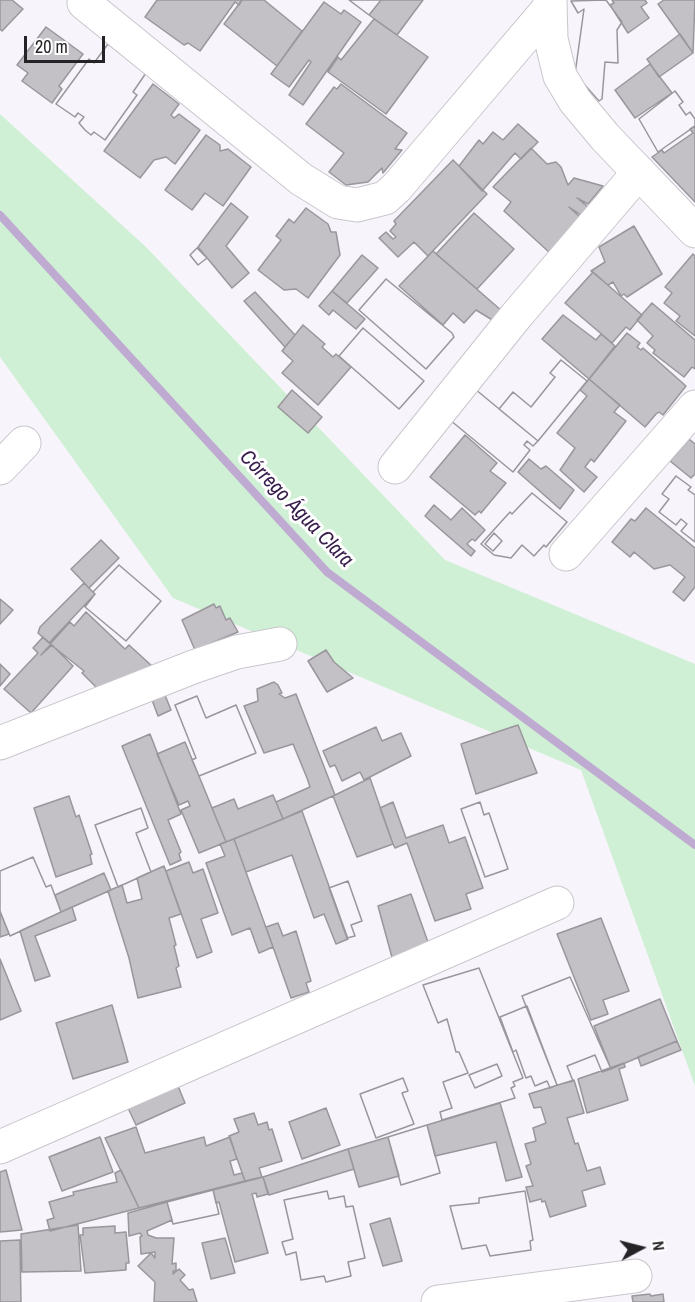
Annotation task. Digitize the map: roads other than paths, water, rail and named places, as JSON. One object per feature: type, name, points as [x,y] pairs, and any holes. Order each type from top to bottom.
[{"type":"street","points":[[84,3],[301,179],[338,202],[357,205],[385,198],[397,187],[550,4]]},
{"type":"street","points":[[550,4],[551,39],[560,76],[575,101],[695,231]]},
{"type":"street","points":[[395,467],[516,316],[639,172]]},
{"type":"street","points":[[566,554],[695,406]]},
{"type":"street","points":[[0,468],[24,442]]},
{"type":"street","points":[[0,743],[193,667],[237,652],[280,644]]},
{"type":"street","points":[[0,1147],[557,903]]},
{"type":"street","points":[[438,1302],[635,1276]]},
{"type":"waterway","name":"Córrego Água Clara","points":[[0,215],[327,572],[695,845]]}]
